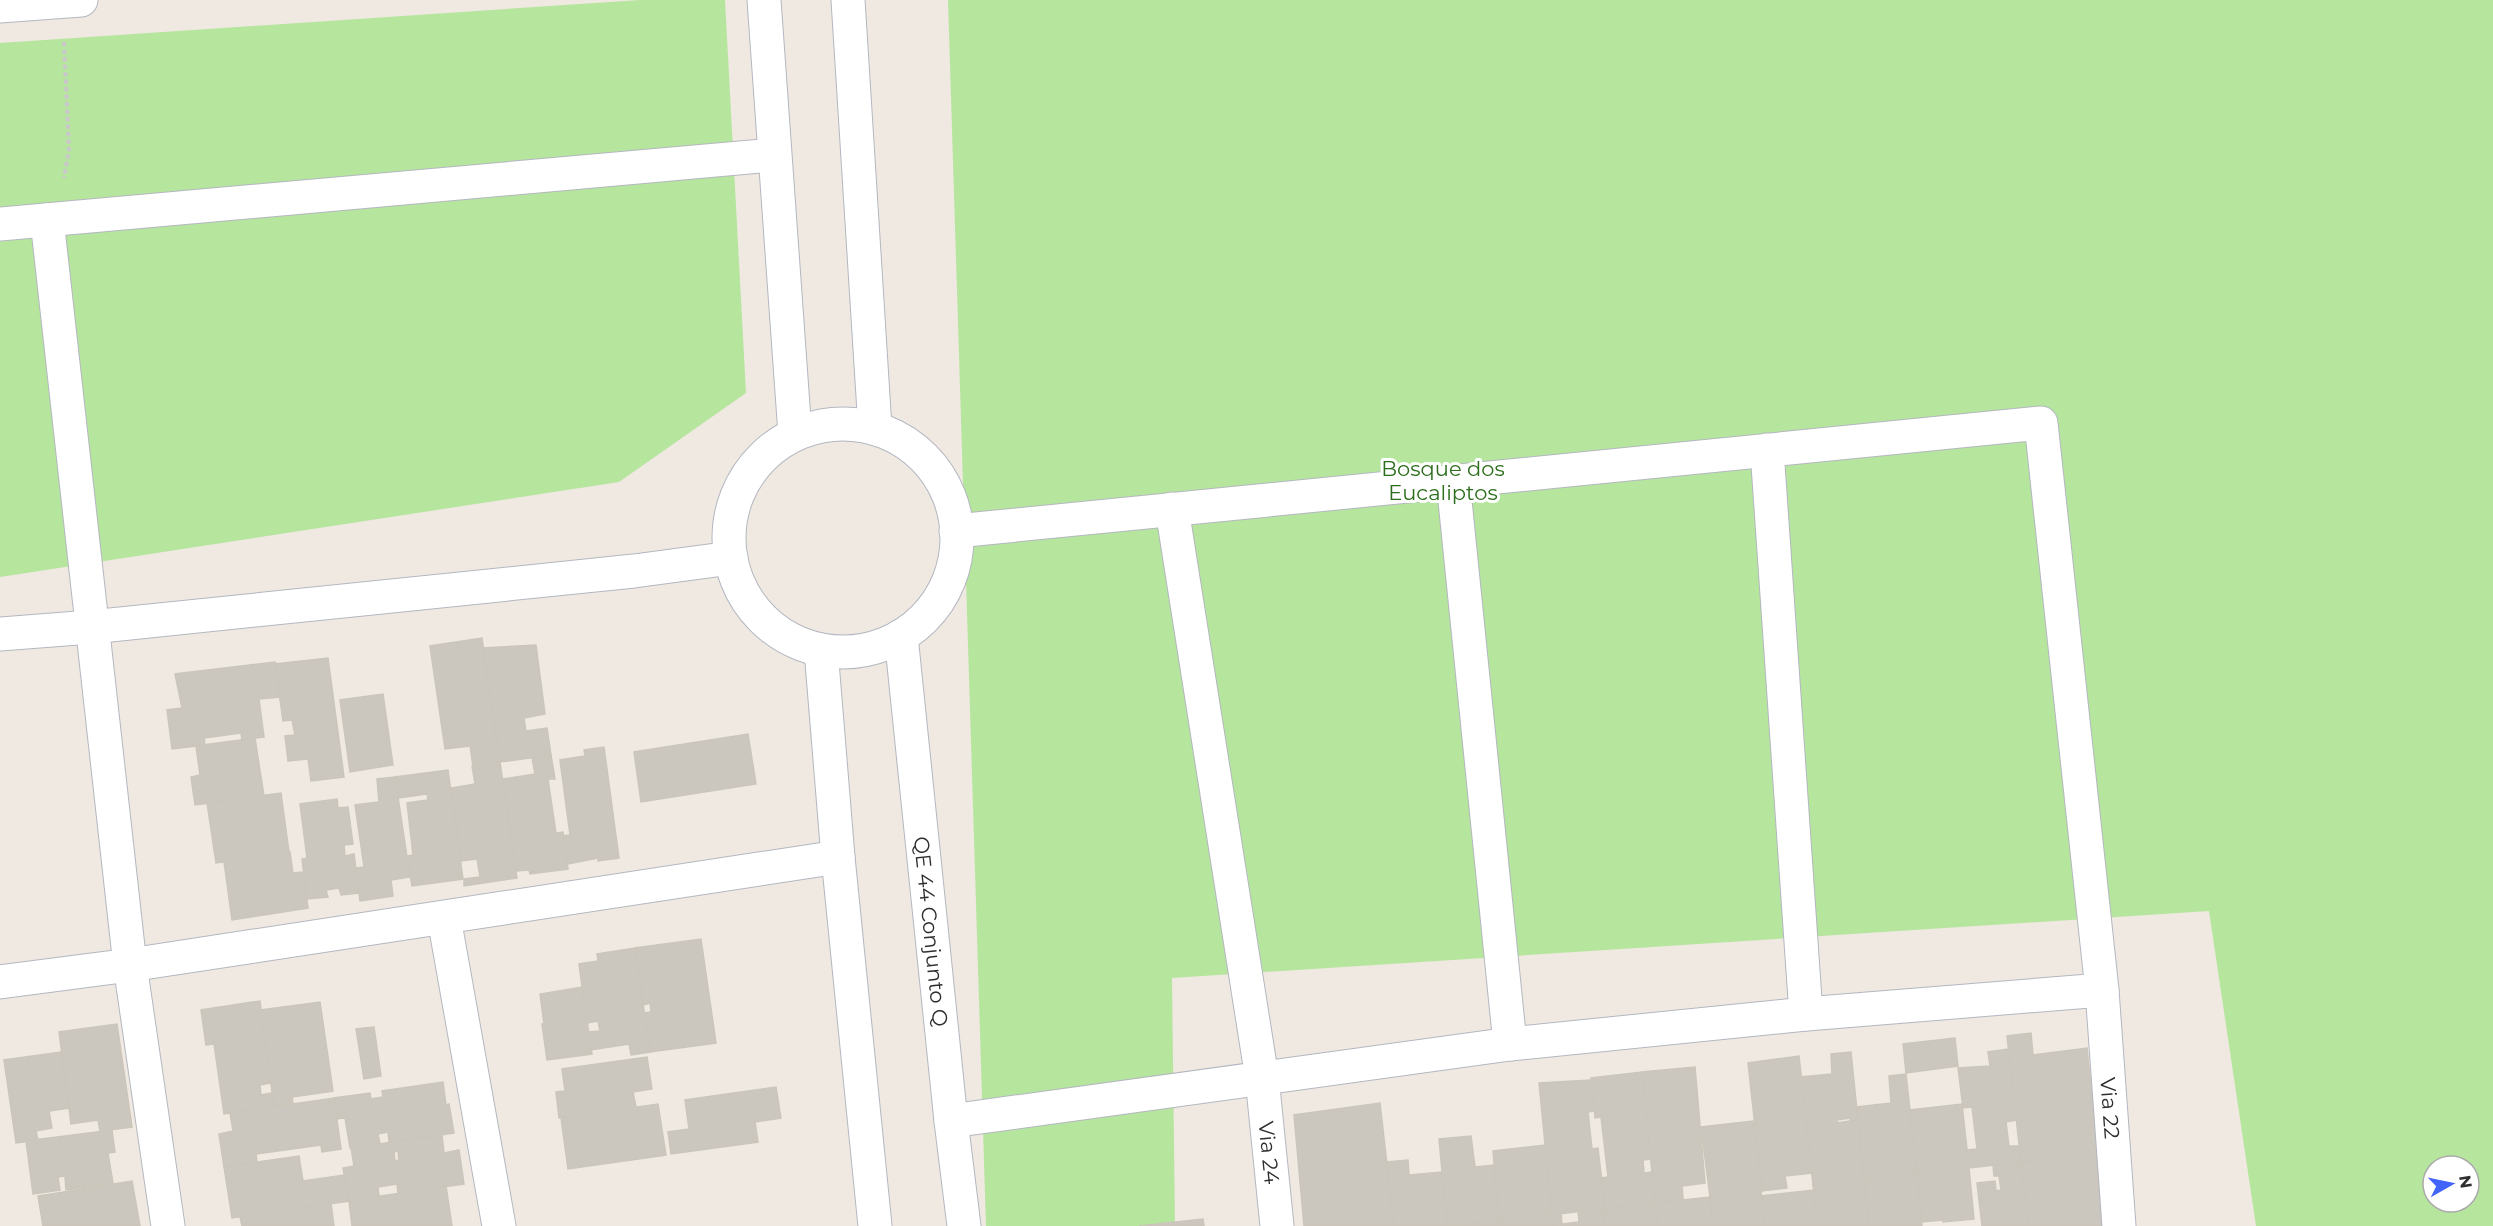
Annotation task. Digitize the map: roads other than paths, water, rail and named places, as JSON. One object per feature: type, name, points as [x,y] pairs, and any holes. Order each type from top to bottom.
[{"type":"street","points":[[0,6],[68,0]]},
{"type":"street","points":[[764,0],[773,155],[795,434]]},
{"type":"street","points":[[848,0],[875,428]]},
{"type":"street","points":[[0,224],[773,155]]},
{"type":"street","points":[[47,220],[130,965],[168,1226]]},
{"type":"street","points":[[835,423],[875,428],[901,439],[932,467],[951,504],[956,531],[955,559],[946,585],[932,609],[901,636],[863,651],[821,650],[790,639],[764,621],[745,595],[737,581],[731,558],[730,522],[743,481],[771,448],[808,428],[835,423]]},
{"type":"street","name":"Via 22","points":[[1767,450],[2041,423],[2102,990],[2119,1226]]},
{"type":"street","points":[[956,531],[1767,450],[1806,1014]]},
{"type":"street","points":[[1453,481],[1510,1044]]},
{"type":"street","name":"Via 24","points":[[1172,509],[1262,1078],[1277,1226]]},
{"type":"street","points":[[0,634],[91,627],[634,571],[731,558]]},
{"type":"street","name":"QE 44 Conjunto Q","points":[[901,636],[964,1226]]},
{"type":"street","points":[[821,650],[838,857],[875,1226]]},
{"type":"street","points":[[0,982],[130,965],[838,857]]},
{"type":"street","points":[[444,918],[499,1226]]},
{"type":"street","points":[[951,1121],[1510,1044],[1806,1014],[2102,990]]},
{"type":"park label","name":"Bosque dos Eucaliptos","points":[[1443,480]]}]
